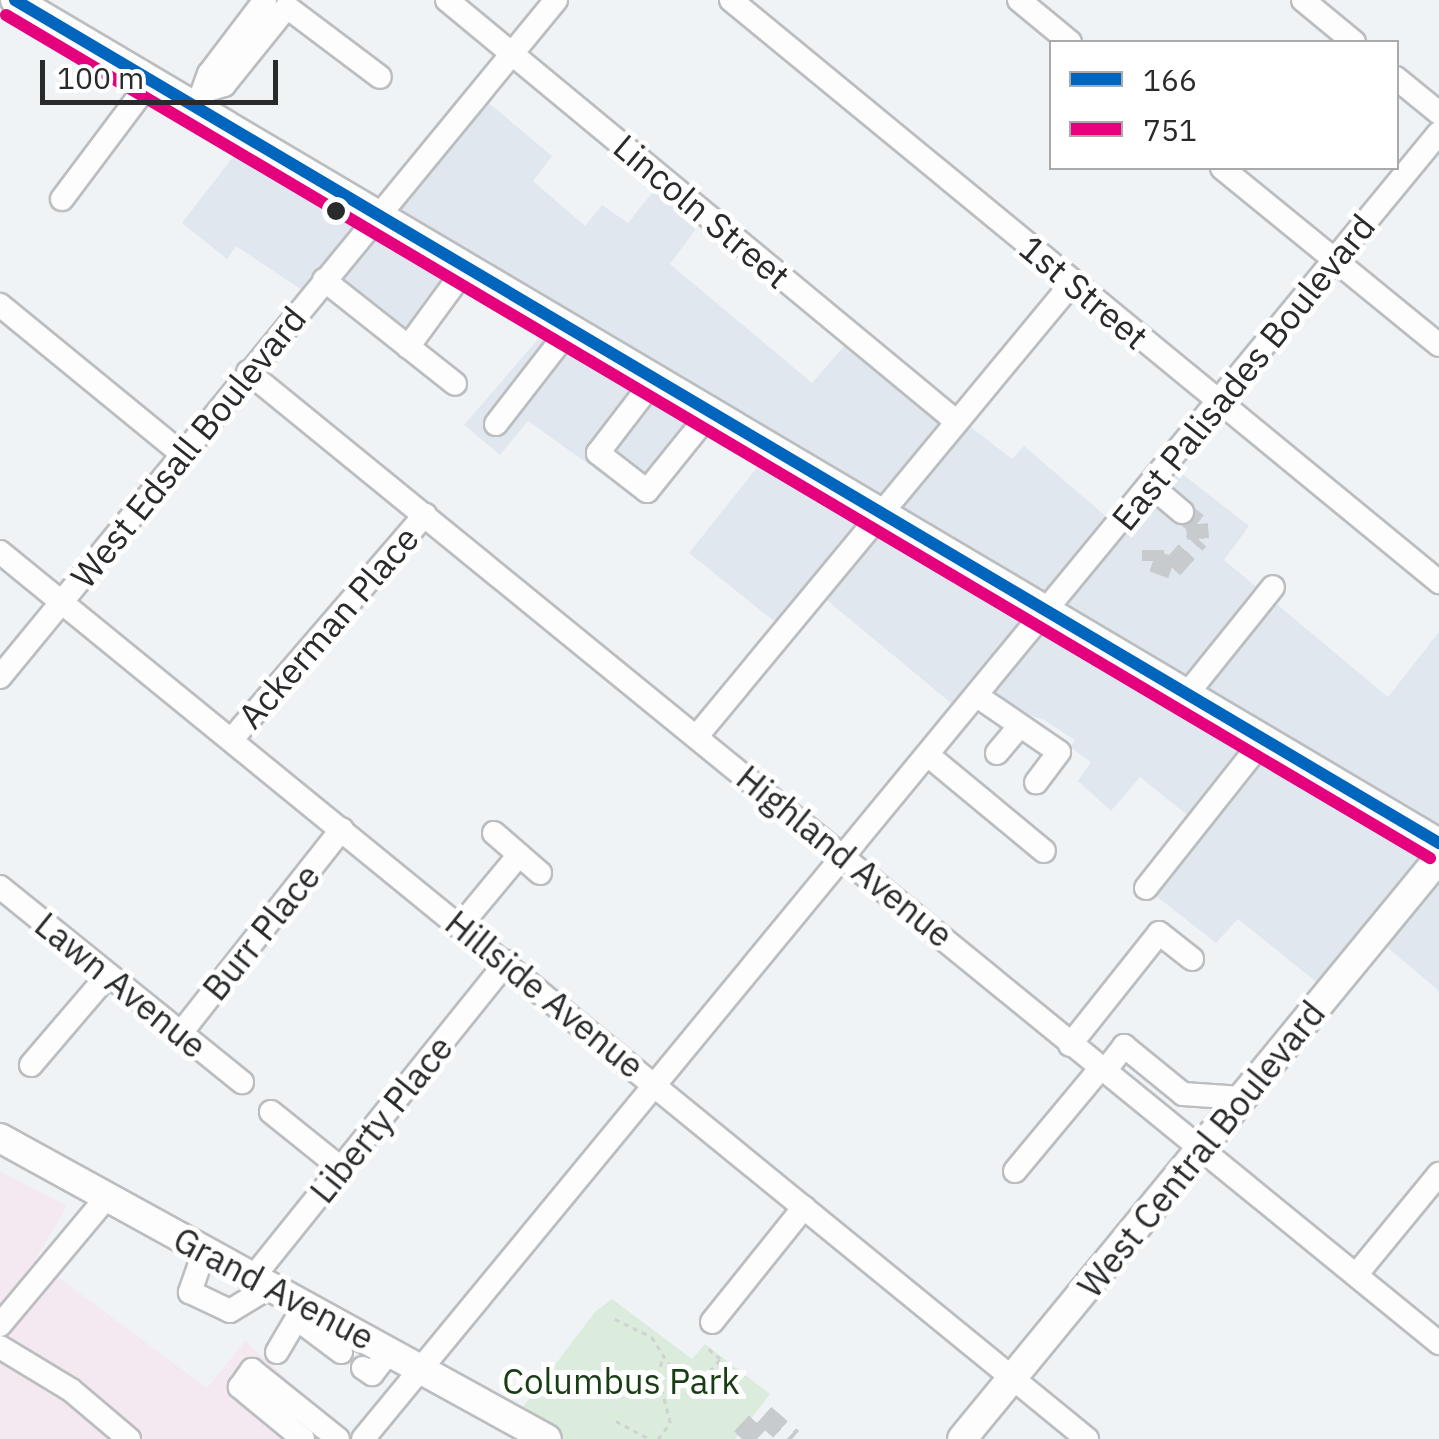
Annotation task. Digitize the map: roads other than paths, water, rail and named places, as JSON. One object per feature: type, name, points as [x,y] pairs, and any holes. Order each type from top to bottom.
[{"type":"main road","points":[[26,3],[150,82],[201,99],[376,217],[1439,843]]},
{"type":"main road","name":"West Central Boulevard","points":[[962,1439],[1439,858]]},
{"type":"main road","name":"Grand Avenue","points":[[0,1138],[264,1280],[301,1311],[390,1351],[547,1439]]},
{"type":"street","points":[[201,99],[209,74],[265,0]]},
{"type":"street","name":"Lincoln Street","points":[[447,0],[957,422]]},
{"type":"street","name":"West Edsall Boulevard","points":[[0,677],[556,0]]},
{"type":"street","name":"1st Street","points":[[731,0],[1439,582]]},
{"type":"street","points":[[1018,0],[1068,40]]},
{"type":"street","points":[[1302,0],[1352,40]]},
{"type":"street","points":[[201,99],[224,85],[287,7],[380,78]]},
{"type":"street","points":[[1399,80],[1439,113]]},
{"type":"street","points":[[62,199],[150,82]]},
{"type":"street","name":"East Palisades Boulevard","points":[[363,1439],[659,1088],[1439,134]]},
{"type":"street","points":[[1224,170],[1439,345]]},
{"type":"street","points":[[408,347],[465,269]]},
{"type":"street","points":[[324,280],[455,384]]},
{"type":"street","points":[[697,736],[1073,282]]},
{"type":"street","points":[[0,305],[182,454]]},
{"type":"street","points":[[496,424],[569,330]]},
{"type":"street","name":"Highland Avenue","points":[[248,372],[1439,1344]]},
{"type":"street","points":[[654,380],[598,453],[648,491],[710,413]]},
{"type":"street","points":[[1150,486],[1182,512]]},
{"type":"street","name":"Ackerman Place","points":[[232,739],[424,515]]},
{"type":"street","name":"Hillside Avenue","points":[[0,552],[1088,1439]]},
{"type":"street","points":[[1187,694],[1273,587]]},
{"type":"street","points":[[977,696],[1018,728],[1059,752],[1036,782]]},
{"type":"street","points":[[997,753],[1018,728]]},
{"type":"street","points":[[1146,888],[1264,739]]},
{"type":"street","points":[[929,756],[1044,852]]},
{"type":"street","name":"Burr Place","points":[[180,1034],[342,830]]},
{"type":"street","points":[[494,834],[540,873]]},
{"type":"street","points":[[461,926],[519,855]]},
{"type":"street","name":"Lawn Avenue","points":[[0,888],[242,1082]]},
{"type":"street","points":[[1070,1045],[1159,934],[1192,959]]},
{"type":"street","name":"Liberty Place","points":[[205,1249],[190,1292],[230,1311],[264,1280],[342,1169],[507,962]]},
{"type":"street","points":[[31,1066],[107,976]]},
{"type":"street","points":[[1015,1171],[1124,1046],[1183,1094],[1242,1098]]},
{"type":"street","points":[[271,1112],[342,1169]]},
{"type":"street","points":[[1356,1275],[1439,1174]]},
{"type":"street","points":[[0,1326],[107,1197]]},
{"type":"street","points":[[712,1322],[804,1207]]},
{"type":"street","points":[[277,1352],[301,1311],[342,1352]]},
{"type":"street","points":[[0,1347],[71,1390],[129,1439]]},
{"type":"street","points":[[362,1368],[372,1374],[390,1351]]},
{"type":"street","points":[[303,1439],[240,1387],[252,1370],[338,1439]]},
{"type":"tunnel","points":[[1153,550],[1153,561],[1172,568],[1198,539],[1197,524],[1182,512]]},
{"type":"tunnel","points":[[742,1439],[764,1415],[792,1439]]},
{"type":"park label","name":"Columbus Park","points":[[621,1381]]}]
